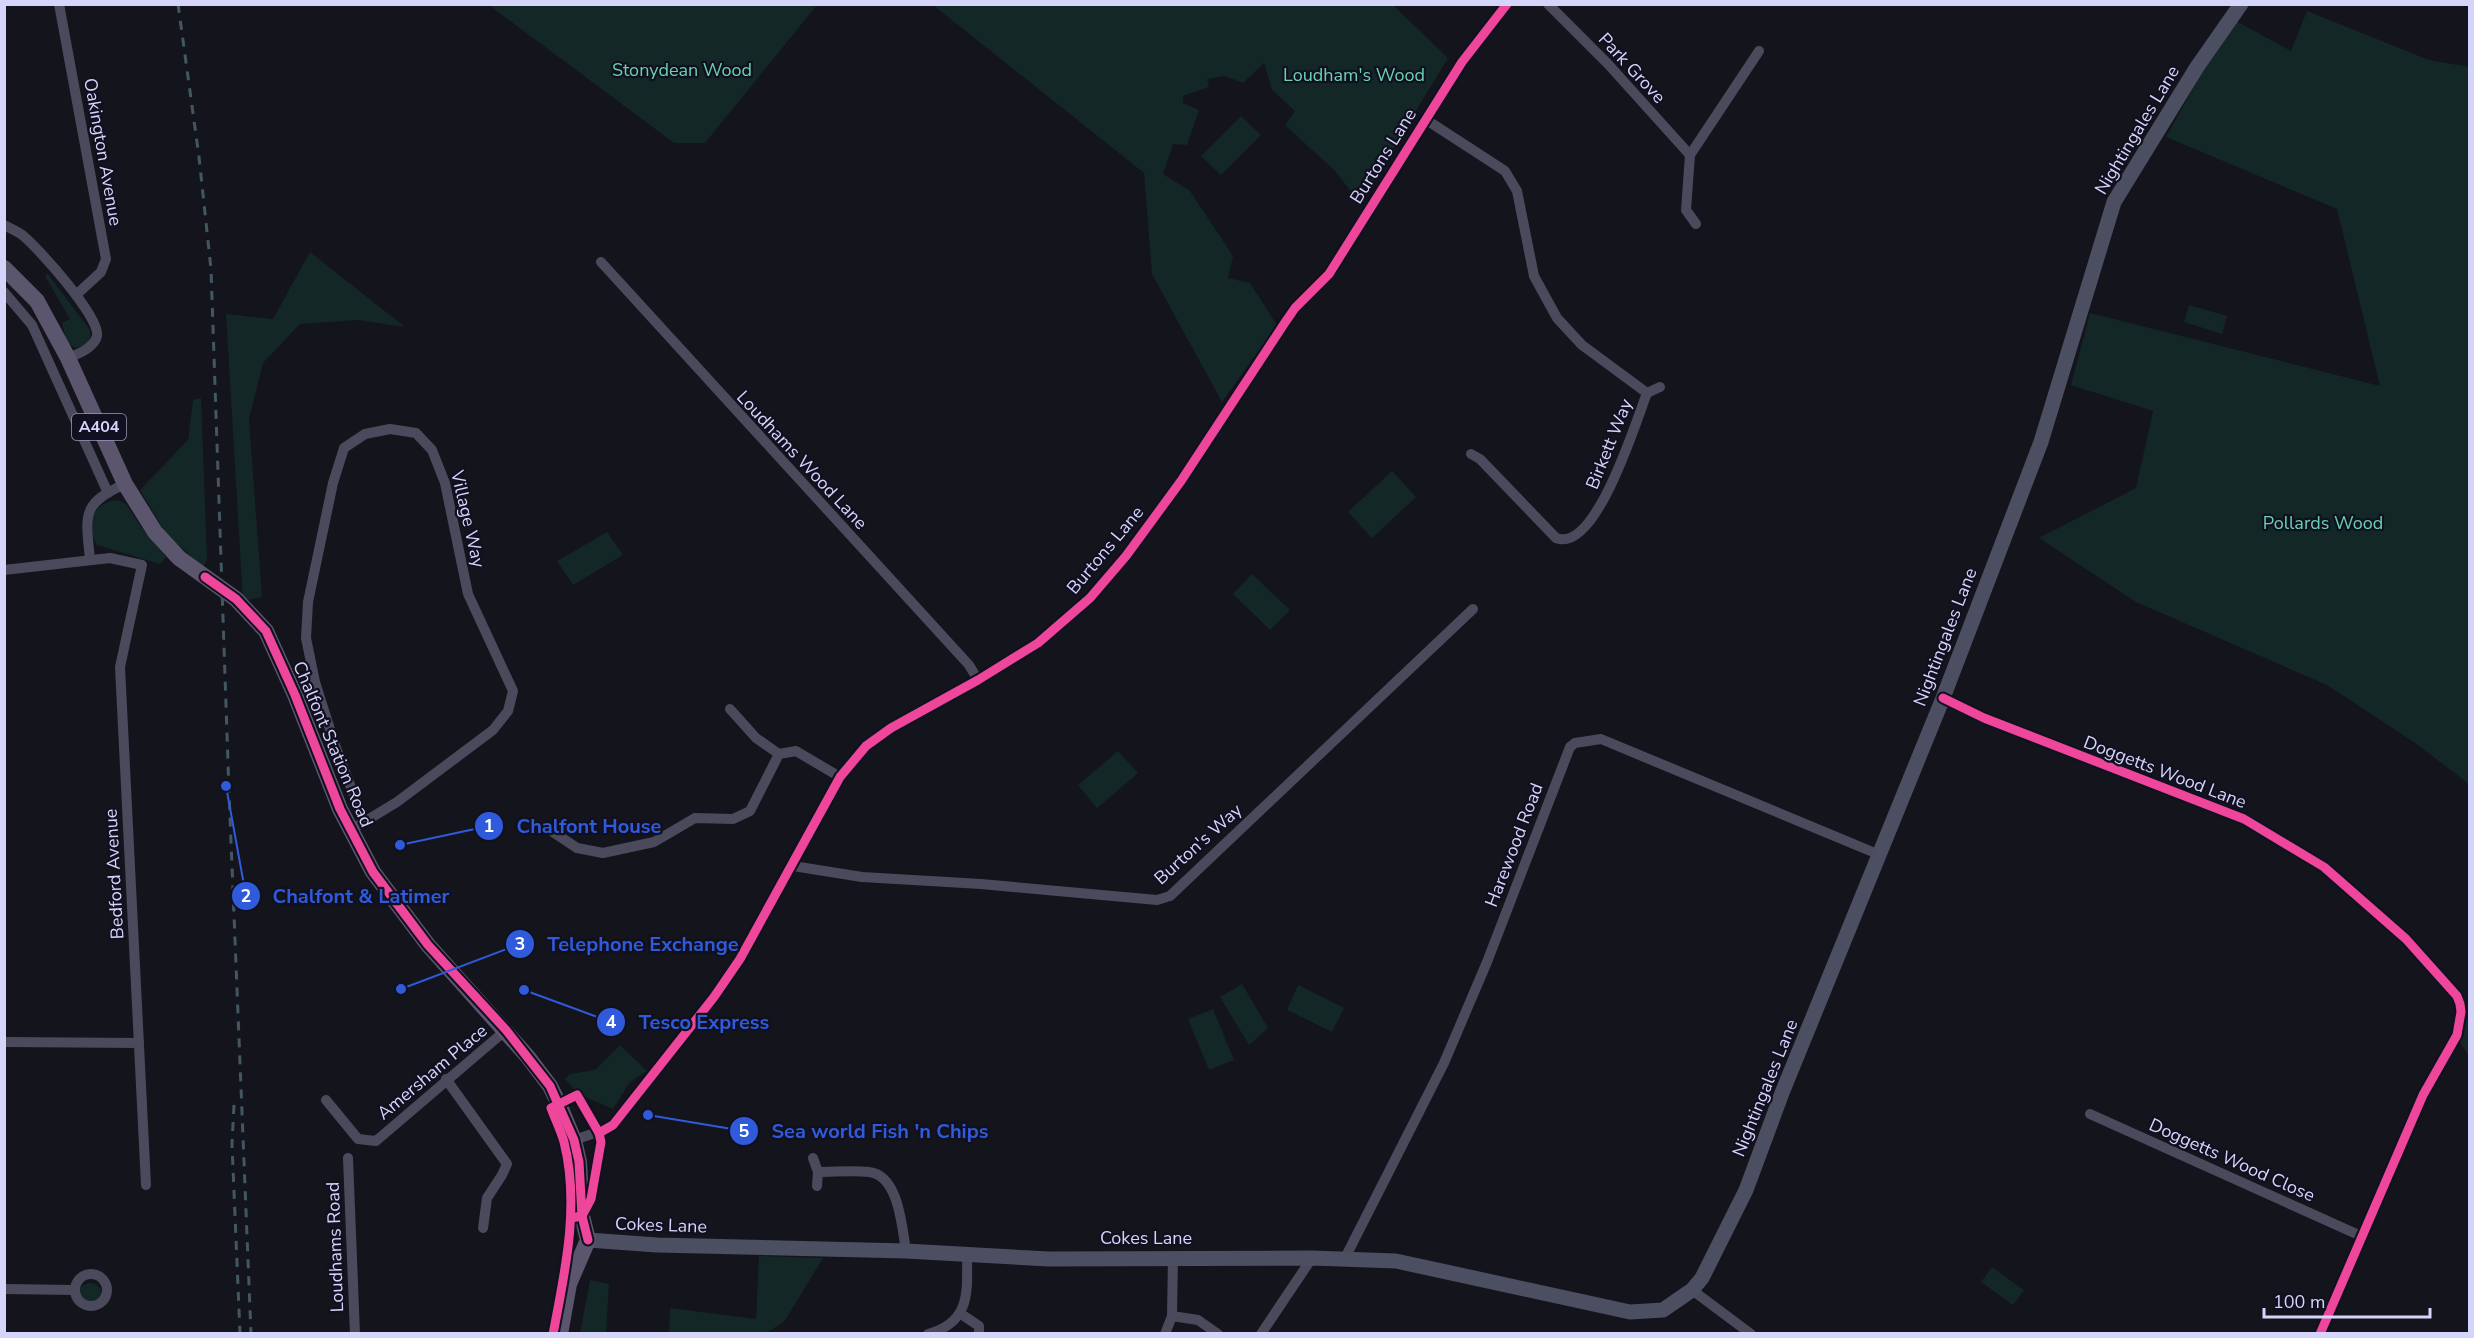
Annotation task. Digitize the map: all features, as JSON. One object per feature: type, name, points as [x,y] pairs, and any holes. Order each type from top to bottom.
[{"type":"main road","name":"Nightingales Lane","points":[[1692,1290],[1702,1278],[1746,1190],[1782,1094],[1943,698],[2041,442],[2114,202],[2197,67],[2241,4]]},
{"type":"main road","name":"A404","points":[[4,267],[37,301],[68,358],[125,484]]},
{"type":"main road","name":"Chalfont Station Road","points":[[125,484],[155,532],[179,558],[236,599],[266,631],[295,694],[339,809],[357,826],[373,872],[445,965],[506,1030],[550,1086],[574,1140],[579,1162],[582,1216],[588,1240]]},
{"type":"main road","name":"Cokes Lane","points":[[588,1240],[657,1245],[967,1253],[1049,1258],[1312,1257],[1396,1261],[1630,1312],[1663,1310],[1692,1290]]},
{"type":"main road","points":[[560,1334],[569,1284],[588,1240]]},
{"type":"street","name":"Oakington Avenue","points":[[59,4],[106,259],[101,272],[76,295]]},
{"type":"street","name":"Burtons Lane","points":[[574,1140],[610,1128],[714,997],[740,959],[840,777],[866,746],[891,728],[978,680],[1038,643],[1090,598],[1126,556],[1180,481],[1295,308],[1329,274],[1462,62],[1507,4]]},
{"type":"street","name":"Park Grove","points":[[1548,4],[1608,64],[1690,155]]},
{"type":"street","points":[[1696,224],[1686,210],[1690,155],[1759,51]]},
{"type":"street","name":"Birkett Way","points":[[1425,119],[1505,171],[1517,191],[1534,276],[1557,318],[1582,345],[1647,393]]},
{"type":"street","points":[[4,225],[21,234],[49,262],[97,325],[97,337],[91,346],[68,358]]},
{"type":"street","name":"Loudhams Wood Lane","points":[[601,262],[969,665],[978,680]]},
{"type":"street","points":[[4,292],[32,325],[108,493]]},
{"type":"street","name":"Birkett Way","points":[[1471,454],[1480,459],[1556,538],[1570,539],[1595,515],[1605,499],[1647,393],[1660,387]]},
{"type":"street","name":"Village Way","points":[[390,429],[416,433],[432,450],[445,483],[468,594],[513,691],[508,711],[493,730],[397,802],[357,826],[315,682],[306,638],[308,602],[333,483],[344,448],[365,434],[390,429]]},
{"type":"street","points":[[4,570],[90,560],[86,518],[92,504],[125,484]]},
{"type":"street","name":"Bedford Avenue","points":[[90,560],[110,558],[142,564],[120,667],[146,1185]]},
{"type":"street","name":"Burton's Way","points":[[793,866],[862,878],[981,884],[1157,900],[1170,896],[1473,609]]},
{"type":"street","name":"Doggetts Wood Lane","points":[[1943,698],[1984,718],[2244,819],[2324,867],[2406,939],[2465,1007],[2457,1035],[2423,1095],[2320,1334]]},
{"type":"street","points":[[730,709],[756,738],[779,754],[796,751],[840,777]]},
{"type":"street","name":"Harewood Road","points":[[1346,1258],[1443,1063],[1486,962],[1570,747],[1575,743],[1601,739],[1880,855]]},
{"type":"street","points":[[553,832],[578,848],[603,854],[654,843],[695,818],[733,819],[750,811],[779,754]]},
{"type":"street","name":"Amersham Place","points":[[326,1100],[358,1139],[376,1141],[398,1128],[446,1079],[506,1030]]},
{"type":"street","points":[[4,1042],[139,1043]]},
{"type":"street","points":[[446,1079],[507,1164],[487,1198],[483,1228]]},
{"type":"street","name":"Doggetts Wood Close","points":[[2090,1114],[2361,1236]]},
{"type":"street","name":"Loudhams Road","points":[[348,1158],[355,1334]]},
{"type":"street","points":[[813,1158],[818,1172],[817,1186]]},
{"type":"street","points":[[818,1172],[872,1172],[891,1185],[900,1210],[906,1251]]},
{"type":"street","points":[[928,1334],[953,1323],[961,1314],[967,1294],[967,1253]]},
{"type":"street","points":[[1165,1334],[1172,1316],[1173,1257]]},
{"type":"street","points":[[1261,1334],[1312,1257]]},
{"type":"street","points":[[4,1288],[75,1290]]},
{"type":"street","points":[[1692,1290],[1751,1334]]},
{"type":"street","points":[[961,1314],[980,1326],[979,1334]]},
{"type":"street","points":[[1172,1316],[1198,1320],[1218,1334]]},
{"type":"green space","name":"Stonydean Wood","points":[[489,5],[817,5],[705,143],[674,143]]},
{"type":"green space","name":"Loudham's Wood","points":[[933,5],[1393,5],[1448,58],[1360,203],[1335,171],[1285,125],[1295,111],[1272,90],[1264,63],[1243,83],[1225,76],[1207,79],[1209,87],[1183,96],[1183,103],[1199,110],[1187,145],[1173,144],[1163,174],[1190,191],[1233,256],[1228,278],[1250,283],[1277,325],[1222,402],[1152,274],[1144,173]]},
{"type":"green space","name":"Pollards Wood","points":[[2307,11],[2429,60],[2469,67],[2469,784],[2415,743],[2327,685],[2136,602],[2039,538],[2136,488],[2153,411],[2071,385],[2090,313],[2380,386],[2337,209],[2166,137],[2232,19],[2291,51]]},
{"type":"green space","points":[[1241,116],[1261,135],[1221,175],[1201,156]]},
{"type":"green space","points":[[310,252],[405,327],[358,320],[300,324],[263,363],[249,419],[262,597],[243,601],[226,314],[273,319]]},
{"type":"green space","points":[[47,273],[90,330],[90,340],[85,346],[75,348],[67,342],[62,323],[70,319],[45,276]]},
{"type":"green space","points":[[2189,305],[2227,316],[2222,334],[2184,322]]},
{"type":"green space","points":[[201,398],[207,560],[203,567],[167,535],[140,490],[188,440],[193,400]]},
{"type":"green space","points":[[1392,471],[1416,497],[1372,538],[1348,512]]},
{"type":"green space","points":[[118,500],[126,504],[166,557],[160,564],[97,545],[91,529],[93,515],[102,505]]},
{"type":"green space","points":[[607,532],[623,555],[573,585],[557,561]]},
{"type":"green space","points":[[1252,574],[1290,610],[1270,630],[1233,594]]},
{"type":"green space","points":[[1118,751],[1138,773],[1097,808],[1078,785]]},
{"type":"green space","points":[[1242,984],[1268,1028],[1249,1045],[1220,997]]},
{"type":"green space","points":[[1298,985],[1344,1008],[1332,1032],[1287,1010]]},
{"type":"green space","points":[[1213,1009],[1234,1060],[1209,1070],[1188,1019]]},
{"type":"green space","points":[[2469,1016],[2469,1056],[2458,1040]]},
{"type":"green space","points":[[620,1045],[647,1071],[630,1082],[613,1109],[578,1094],[565,1079],[570,1074],[595,1070]]},
{"type":"green space","points":[[759,1256],[823,1258],[784,1322],[766,1333],[669,1333],[670,1308],[756,1319]]},
{"type":"green space","points":[[1992,1267],[2024,1290],[2013,1305],[1981,1282]]},
{"type":"green space","points":[[590,1280],[609,1284],[606,1333],[580,1333]]},
{"type":"green space","points":[[90,1283],[95,1284],[101,1290],[101,1300],[95,1306],[90,1307],[85,1306],[79,1300],[78,1295],[79,1290],[85,1284]]},
{"type":"railway","points":[[178,4],[199,157],[211,269],[251,1334]]},
{"type":"railway","points":[[234,1105],[232,1144],[240,1334]]},
{"type":"cycle path","points":[[599,1133],[613,1125],[714,997],[740,959],[840,777],[866,746],[891,728],[978,680],[1038,643],[1090,598],[1126,556],[1181,481],[1295,308],[1329,274],[1462,62],[1507,4]]},
{"type":"cycle path","points":[[205,577],[236,599],[266,631],[295,695],[340,809],[373,872],[428,945],[506,1030],[550,1086],[574,1140],[579,1162],[582,1216],[588,1240]]},
{"type":"cycle path","points":[[1943,698],[1984,718],[2244,819],[2324,867],[2406,939],[2457,996],[2461,1012],[2457,1035],[2423,1095],[2320,1334]]},
{"type":"cycle path","points":[[553,1334],[566,1263],[571,1190],[564,1142],[551,1108],[577,1095],[599,1133],[601,1142],[591,1199],[582,1216],[571,1218]]},
{"type":"place","name":"Chalfont & Latimer","points":[[226,786]]},
{"type":"place","name":"Chalfont House","points":[[400,845]]},
{"type":"place","name":"Telephone Exchange","points":[[401,989]]},
{"type":"place","name":"Tesco Express","points":[[524,990]]},
{"type":"place","name":"Sea world Fish 'n Chips","points":[[648,1115]]}]
